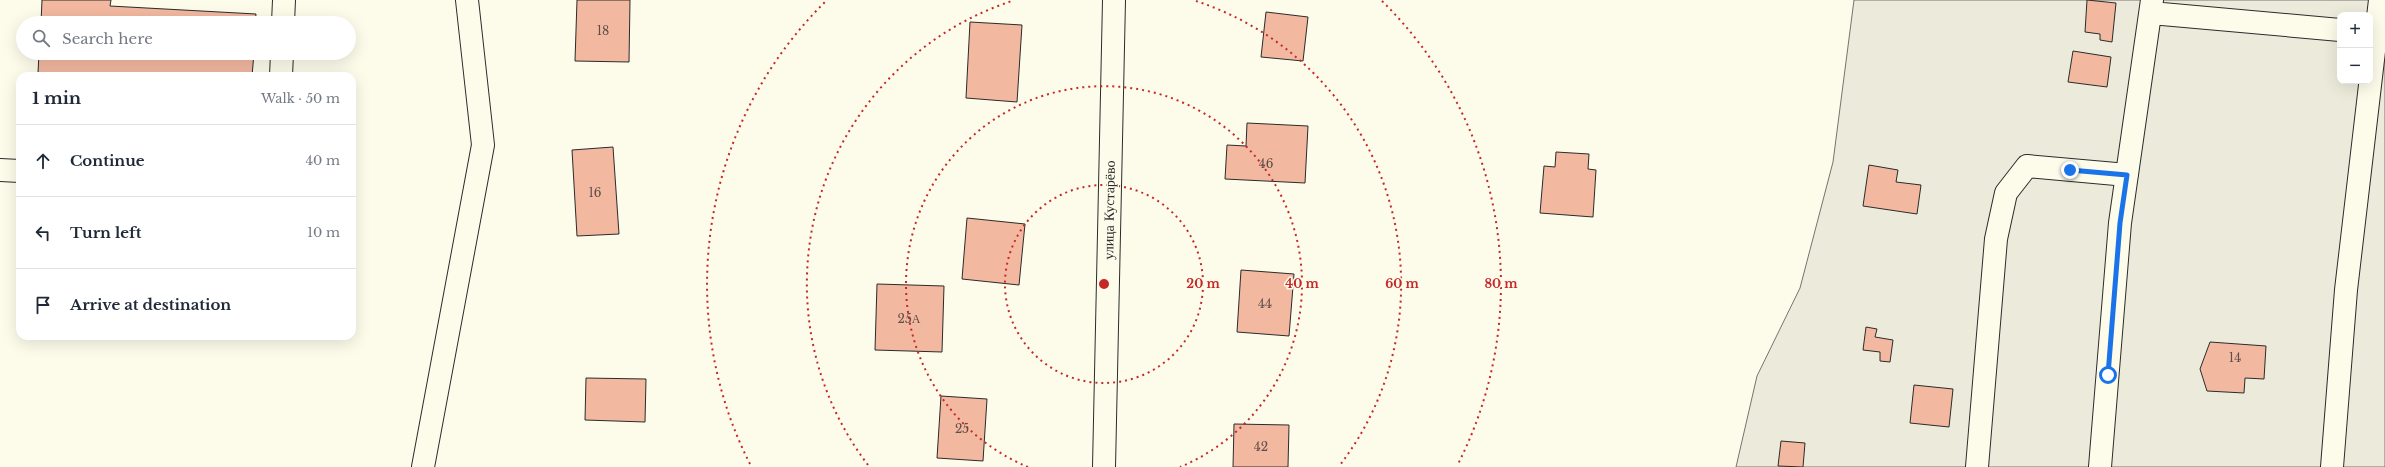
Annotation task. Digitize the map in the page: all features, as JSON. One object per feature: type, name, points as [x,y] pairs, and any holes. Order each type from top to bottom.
[{"type":"street","points":[[283,16],[284,0]]},
{"type":"street","points":[[423,467],[483,145],[467,0]]},
{"type":"street","name":"улица Кустарёво","points":[[1104,467],[1114,0]]},
{"type":"street","points":[[2332,467],[2346,290],[2378,33],[2380,0]]},
{"type":"street","points":[[2100,467],[2120,223],[2152,6],[2337,30]]},
{"type":"street","points":[[281,72],[282,60]]},
{"type":"street","points":[[1977,467],[1996,239],[2006,193],[2027,166],[2127,175]]},
{"type":"street","points":[[0,170],[16,171]]},
{"type":"shaded area","points":[[1854,0],[2385,0],[2385,467],[1736,467],[1757,376],[1800,288],[1833,162]]},
{"type":"building","points":[[42,0],[111,0],[110,6],[256,14],[256,16],[41,16]]},
{"type":"building","points":[[577,0],[630,0],[629,62],[575,61]]},
{"type":"building","points":[[2087,0],[2116,3],[2112,42],[2100,40],[2100,34],[2085,32]]},
{"type":"building","points":[[1266,12],[1308,17],[1303,61],[1261,57]]},
{"type":"building","points":[[970,22],[1022,25],[1017,102],[966,98]]},
{"type":"building","points":[[2073,51],[2111,57],[2107,87],[2068,82]]},
{"type":"building","points":[[39,60],[253,60],[252,72],[38,72]]},
{"type":"building","points":[[1247,123],[1308,126],[1305,183],[1225,179],[1227,145],[1246,146]]},
{"type":"building","points":[[613,147],[619,234],[577,236],[572,150]]},
{"type":"building","points":[[1556,152],[1589,154],[1588,169],[1596,170],[1593,217],[1540,213],[1544,166],[1555,167]]},
{"type":"building","points":[[1869,165],[1898,170],[1896,182],[1921,185],[1917,214],[1863,206]]},
{"type":"building","points":[[967,218],[1025,224],[1019,285],[962,279]]},
{"type":"building","points":[[1241,270],[1294,274],[1289,336],[1237,332]]},
{"type":"building","points":[[877,284],[944,286],[942,352],[875,350]]},
{"type":"building","points":[[1866,327],[1877,329],[1875,337],[1893,340],[1890,362],[1880,361],[1880,352],[1863,350]]},
{"type":"building","points":[[2210,342],[2266,346],[2264,379],[2245,378],[2244,393],[2207,391],[2200,369]]},
{"type":"building","points":[[586,378],[646,379],[645,422],[585,420]]},
{"type":"building","points":[[1914,385],[1953,389],[1949,427],[1910,423]]},
{"type":"building","points":[[941,396],[987,399],[983,461],[937,458]]},
{"type":"building","points":[[1234,424],[1289,425],[1288,467],[1233,467]]},
{"type":"building","points":[[1781,441],[1805,443],[1803,467],[1778,466]]},
{"type":"route","points":[[2070,170],[2127,175],[2120,223],[2108,375]]}]
